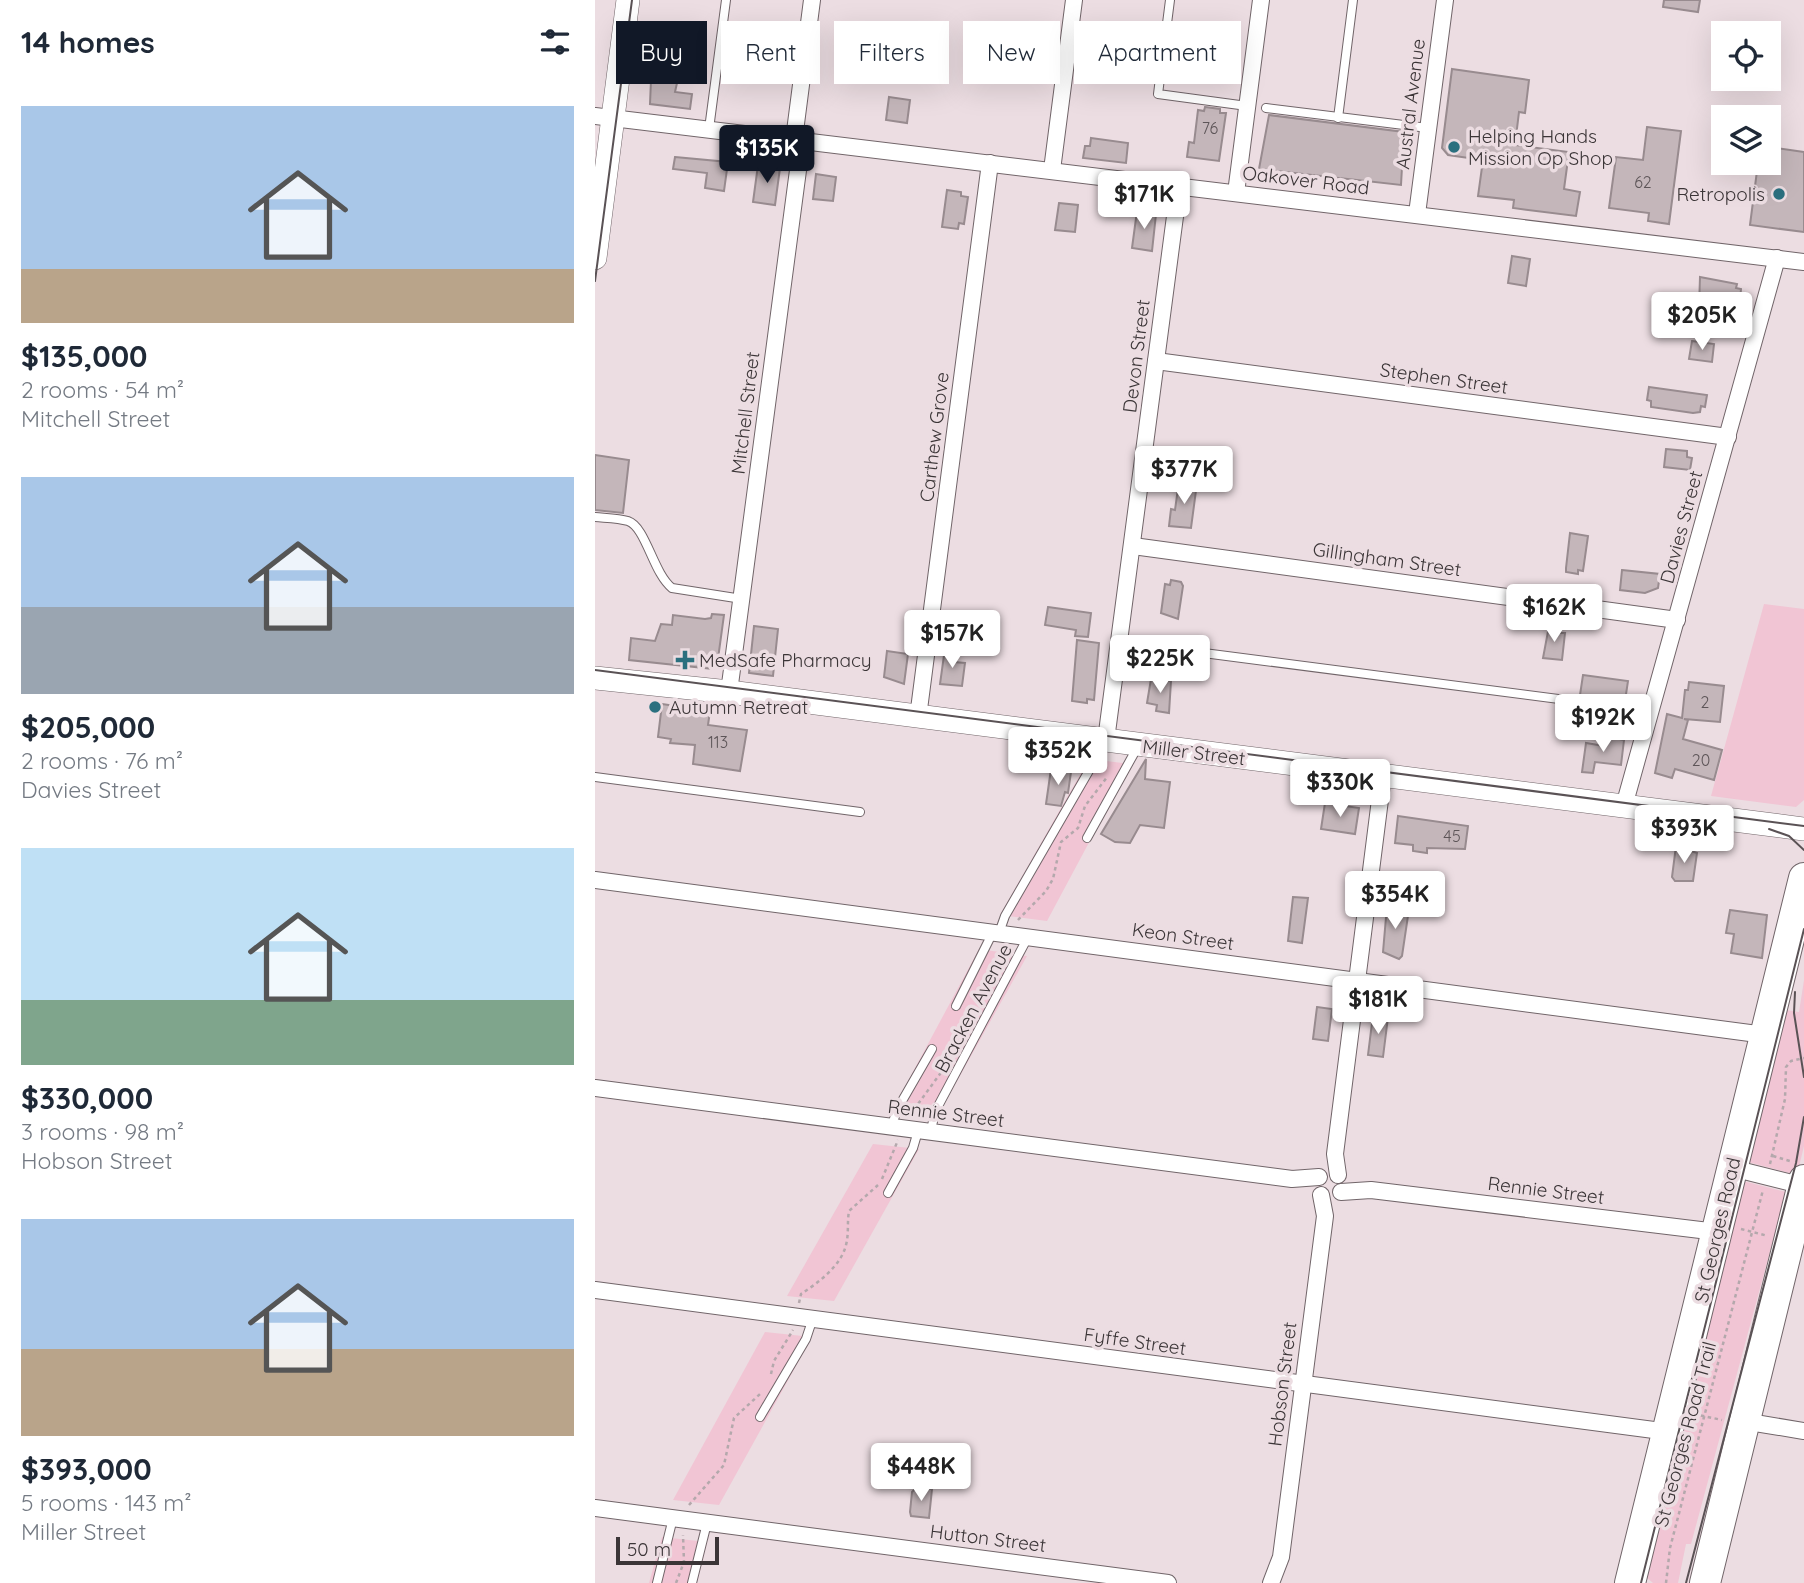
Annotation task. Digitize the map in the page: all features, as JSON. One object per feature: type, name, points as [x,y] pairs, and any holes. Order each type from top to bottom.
[{"type":"highway","name":"St Georges Road","points":[[1630,1583],[1804,878]]},
{"type":"highway","points":[[1705,1583],[1802,1179]]},
{"type":"street","points":[[595,258],[604,117],[628,0]]},
{"type":"street","name":"Mitchell Street","points":[[729,692],[798,140],[812,0]]},
{"type":"street","points":[[1052,170],[1074,0]]},
{"type":"street","points":[[1236,193],[1261,0]]},
{"type":"street","name":"Austral Avenue","points":[[1417,214],[1444,0]]},
{"type":"street","name":"Oakover Road","points":[[604,117],[1804,262]]},
{"type":"street","name":"Carthew Grove","points":[[919,717],[991,163]]},
{"type":"street","name":"Devon Street","points":[[1106,740],[1179,186]]},
{"type":"street","name":"Davies Street","points":[[1624,806],[1777,258]]},
{"type":"street","name":"Stephen Street","points":[[1156,361],[1728,437]]},
{"type":"street","name":"Gillingham Street","points":[[1133,546],[1677,620]]},
{"type":"street","name":"Miller Street","points":[[595,667],[626,679]]},
{"type":"street","name":"Miller Street","points":[[595,678],[626,679],[1804,829]]},
{"type":"street","name":"Hobson Street","points":[[1282,1583],[1281,1558],[1383,776]]},
{"type":"street","name":"Keon Street","points":[[595,880],[1765,1035]]},
{"type":"street","name":"Rennie Street","points":[[595,1088],[1330,1185],[1718,1227]]},
{"type":"street","points":[[1732,1168],[1766,1177],[1802,1179]]},
{"type":"street","name":"Fyffe Street","points":[[595,1290],[1304,1385],[1672,1421]]},
{"type":"street","points":[[1743,1421],[1804,1430]]},
{"type":"street","name":"Hutton Street","points":[[595,1508],[1168,1583]]},
{"type":"street","name":"Hobson Street","points":[[1271,1583],[1281,1558]]},
{"type":"street","points":[[1271,1583],[1282,1583]]},
{"type":"lane","points":[[709,129],[726,0]]},
{"type":"lane","points":[[1170,0],[1158,94],[1247,106]]},
{"type":"lane","points":[[1338,118],[1353,0]]},
{"type":"lane","points":[[1266,108],[1428,128]]},
{"type":"lane","points":[[595,517],[629,521],[639,529],[657,571],[672,588],[742,599]]},
{"type":"lane","points":[[1119,642],[1651,711]]},
{"type":"lane","points":[[1008,935],[1005,916],[1106,740]]},
{"type":"lane","points":[[1087,838],[1138,745]]},
{"type":"lane","points":[[595,777],[860,812]]},
{"type":"lane","name":"Bracken Avenue","points":[[956,1006],[1008,935]]},
{"type":"lane","name":"Bracken Avenue","points":[[911,1130],[936,1110],[1008,935]]},
{"type":"lane","name":"Bracken Avenue","points":[[888,1194],[913,1148],[911,1130],[898,1108],[932,1049]]},
{"type":"lane","points":[[760,1417],[808,1336],[805,1317]]},
{"type":"lane","points":[[657,1583],[678,1519]]},
{"type":"lane","points":[[692,1583],[708,1523]]},
{"type":"path","name":"Bracken Avenue","points":[[676,1583],[684,1562],[678,1519],[724,1465],[734,1418],[768,1386],[774,1361],[805,1317],[801,1294],[818,1283],[841,1256],[847,1242],[849,1211],[880,1184],[911,1130],[918,1102],[950,1061],[956,1033],[979,1011],[981,988],[1012,947],[1008,935],[1018,920],[1046,891],[1053,878],[1061,842],[1078,828],[1084,806],[1112,771]]},
{"type":"path","name":"St Georges Road Trail","points":[[1667,1583],[1670,1548],[1773,1156],[1785,1099],[1786,1067],[1791,1061],[1804,1058]]},
{"type":"path","points":[[1773,1156],[1802,1179]]},
{"type":"path","points":[[1718,1227],[1789,1241]]},
{"type":"path","points":[[1672,1421],[1705,1417],[1743,1421]]},
{"type":"shaded area","points":[[1764,604],[1804,609],[1804,800],[1796,807],[1711,796]]},
{"type":"shaded area","points":[[1089,759],[1131,764],[1047,921],[1000,915]]},
{"type":"shaded area","points":[[979,949],[1027,956],[939,1113],[893,1109]]},
{"type":"shaded area","points":[[1804,980],[1804,1146],[1797,1175],[1748,1162],[1786,1010],[1799,1012]]},
{"type":"shaded area","points":[[873,1144],[919,1149],[834,1301],[787,1296]]},
{"type":"shaded area","points":[[1743,1181],[1786,1192],[1691,1544],[1686,1544],[1678,1583],[1653,1583],[1645,1576]]},
{"type":"shaded area","points":[[765,1332],[812,1337],[719,1505],[673,1500]]},
{"type":"shaded area","points":[[662,1537],[707,1542],[697,1583],[649,1583]]},
{"type":"building","points":[[1664,0],[1700,0],[1698,12],[1663,7]]},
{"type":"building","points":[[1452,69],[1529,80],[1525,113],[1519,112],[1515,145],[1569,152],[1564,189],[1580,192],[1576,216],[1513,208],[1514,200],[1478,196],[1483,160],[1448,155],[1442,148]]},
{"type":"building","points":[[651,84],[677,84],[675,92],[692,94],[690,109],[650,104]]},
{"type":"building","points":[[889,97],[910,100],[907,123],[886,120]]},
{"type":"building","points":[[1205,107],[1220,109],[1220,113],[1226,113],[1219,161],[1187,157],[1189,142],[1194,143],[1198,110],[1204,111]]},
{"type":"building","points":[[1269,115],[1404,132],[1401,185],[1259,169]]},
{"type":"building","points":[[1647,127],[1681,131],[1669,224],[1648,221],[1649,213],[1609,208],[1616,157],[1643,160]]},
{"type":"building","points":[[1091,138],[1128,143],[1126,163],[1083,158],[1085,146],[1090,146]]},
{"type":"building","name":"Retropolis","points":[[1781,149],[1804,152],[1804,232],[1750,225],[1756,175],[1781,175]]},
{"type":"building","points":[[675,157],[728,162],[724,191],[705,188],[707,173],[673,169]]},
{"type":"building","points":[[758,165],[780,168],[775,205],[753,202]]},
{"type":"building","points":[[816,174],[836,177],[833,201],[813,199]]},
{"type":"building","points":[[947,190],[961,192],[961,196],[968,197],[964,224],[959,223],[958,229],[942,227]]},
{"type":"building","points":[[1059,203],[1078,205],[1075,232],[1055,230]]},
{"type":"building","points":[[1137,211],[1156,214],[1152,251],[1132,248]]},
{"type":"building","points":[[1512,256],[1530,259],[1526,286],[1508,283]]},
{"type":"building","points":[[1700,277],[1737,284],[1736,288],[1741,289],[1739,311],[1699,308]]},
{"type":"building","points":[[1692,341],[1714,344],[1712,362],[1689,359]]},
{"type":"building","points":[[1649,387],[1707,395],[1705,407],[1701,406],[1700,412],[1693,413],[1651,407],[1651,401],[1647,400]]},
{"type":"building","points":[[1666,449],[1687,451],[1687,457],[1692,458],[1690,470],[1664,467]]},
{"type":"building","points":[[595,455],[629,460],[623,513],[595,510]]},
{"type":"building","points":[[1179,481],[1197,483],[1191,528],[1169,526],[1171,509],[1175,510]]},
{"type":"building","points":[[1570,533],[1588,536],[1583,571],[1578,570],[1578,574],[1566,572]]},
{"type":"building","points":[[1622,570],[1660,574],[1658,588],[1645,593],[1620,590]]},
{"type":"building","points":[[1171,580],[1181,582],[1183,586],[1178,619],[1161,613],[1165,584],[1170,585]]},
{"type":"building","points":[[1048,607],[1091,613],[1088,637],[1075,636],[1076,630],[1045,625]]},
{"type":"building","points":[[712,614],[724,615],[717,666],[713,669],[629,660],[631,638],[655,641],[661,624],[672,625],[673,615],[705,619],[711,618]]},
{"type":"building","points":[[754,626],[778,629],[773,676],[749,673]]},
{"type":"building","points":[[1549,626],[1561,627],[1560,633],[1565,633],[1562,660],[1543,658]]},
{"type":"building","points":[[1077,640],[1099,643],[1094,700],[1087,699],[1087,703],[1072,701]]},
{"type":"building","points":[[945,648],[956,650],[954,662],[965,663],[962,686],[940,684]]},
{"type":"building","points":[[887,651],[908,654],[904,684],[884,677]]},
{"type":"building","points":[[1583,675],[1628,681],[1625,701],[1580,695]]},
{"type":"building","points":[[1151,679],[1171,681],[1169,713],[1156,711],[1157,705],[1147,703]]},
{"type":"building","points":[[1689,682],[1724,686],[1720,722],[1684,719],[1688,720],[1683,739],[1722,750],[1714,780],[1675,769],[1672,778],[1655,773],[1667,714],[1682,718],[1685,690],[1688,690]]},
{"type":"building","points":[[662,704],[710,711],[708,725],[747,730],[740,771],[693,764],[695,745],[670,743],[671,739],[658,737]]},
{"type":"building","points":[[1605,736],[1624,740],[1621,765],[1595,762],[1593,773],[1582,772],[1586,743],[1604,746]]},
{"type":"building","points":[[1146,759],[1145,779],[1170,782],[1164,828],[1140,825],[1130,843],[1115,842],[1101,834]]},
{"type":"building","points":[[1051,769],[1071,772],[1068,793],[1065,792],[1061,806],[1046,804]]},
{"type":"building","points":[[1325,803],[1359,808],[1355,834],[1321,829]]},
{"type":"building","points":[[1398,816],[1468,826],[1465,849],[1427,848],[1427,853],[1413,851],[1413,845],[1395,843]]},
{"type":"building","points":[[1676,846],[1697,853],[1693,881],[1675,881],[1672,877]]},
{"type":"building","points":[[1293,897],[1308,898],[1302,943],[1288,941]]},
{"type":"building","points":[[1387,906],[1409,909],[1402,956],[1399,959],[1383,952]]},
{"type":"building","points":[[1730,910],[1767,915],[1762,958],[1731,953],[1734,934],[1726,933]]},
{"type":"building","points":[[1317,1007],[1332,1009],[1328,1041],[1313,1039]]},
{"type":"building","points":[[1373,1015],[1388,1017],[1383,1057],[1368,1055]]},
{"type":"building","points":[[917,1487],[932,1489],[929,1518],[911,1516],[912,1492]]},
{"type":"tram line","points":[[595,281],[632,0]]},
{"type":"tram line","points":[[595,670],[1804,826]]},
{"type":"tram line","points":[[1769,829],[1789,836],[1804,850]]},
{"type":"tram line","points":[[1641,1583],[1804,929]]},
{"type":"tram line","points":[[1795,992],[1794,1013],[1804,1077]]},
{"type":"tram line","points":[[1686,1583],[1796,1163],[1804,1117]]},
{"type":"place","name":"Helping Hands Mission Op Shop","points":[[1454,147]]},
{"type":"place","name":"Retropolis","points":[[1779,194]]},
{"type":"place","name":"MedSafe Pharmacy","points":[[685,660]]},
{"type":"place","name":"Autumn Retreat","points":[[655,707]]}]
